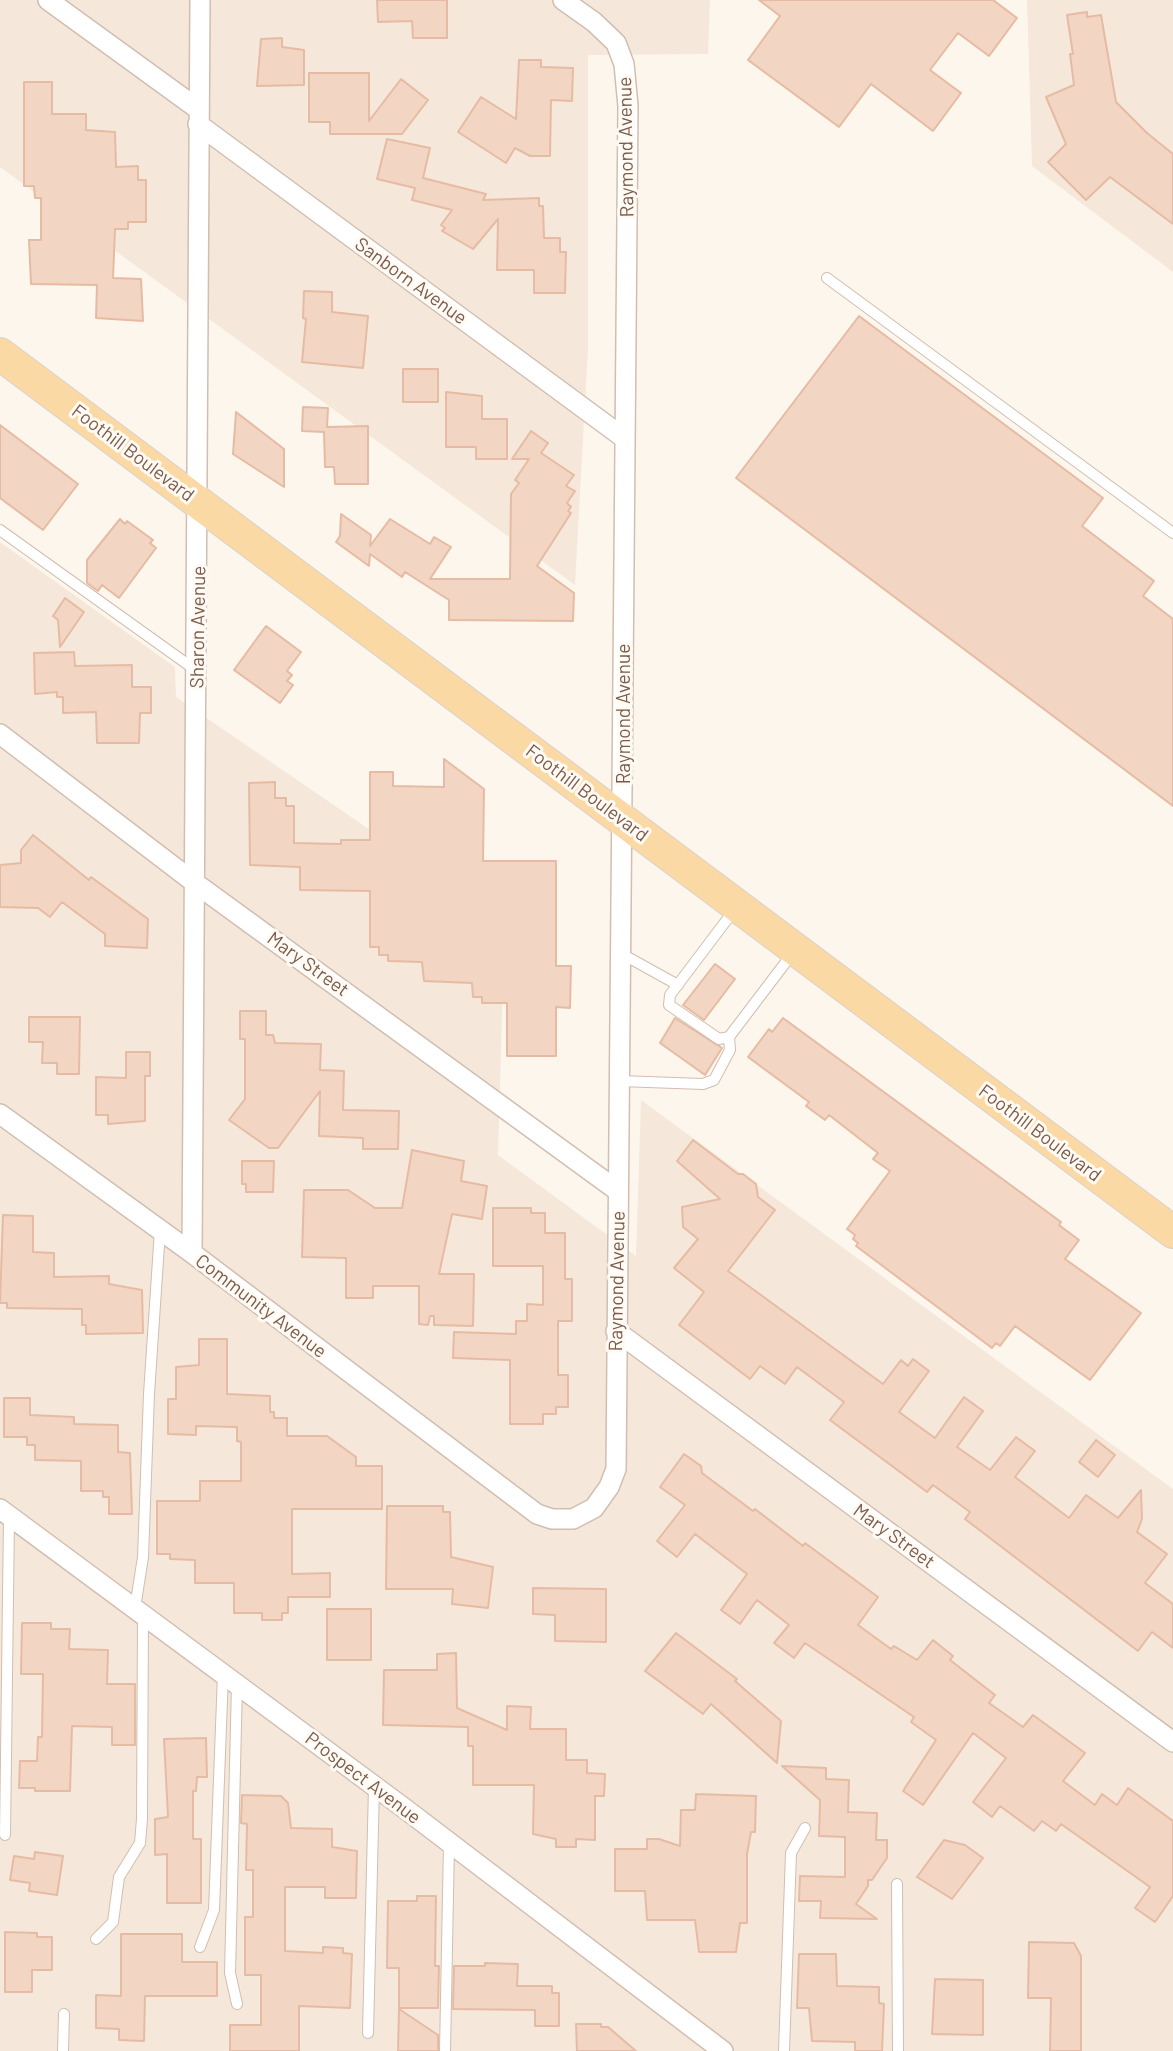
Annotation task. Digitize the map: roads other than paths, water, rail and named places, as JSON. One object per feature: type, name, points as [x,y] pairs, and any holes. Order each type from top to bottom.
[{"type":"main road","name":"Foothill Boulevard","points":[[0,354],[1173,1232]]},
{"type":"street","name":"Sanborn Avenue","points":[[48,0],[624,438]]},
{"type":"street","name":"Sharon Avenue","points":[[192,1253],[199,503],[200,0]]},
{"type":"street","name":"Raymond Avenue","points":[[520,1502],[552,1520],[573,1520],[594,1508],[609,1487],[616,1469],[628,106],[624,64],[616,43],[594,22],[563,0]]},
{"type":"street","name":"Mary Street","points":[[0,734],[195,883],[618,1191]]},
{"type":"street","name":"Community Avenue","points":[[0,1114],[192,1253],[520,1502]]},
{"type":"street","name":"Mary Street","points":[[616,1331],[1173,1742]]},
{"type":"street","name":"Prospect Avenue","points":[[4,1512],[374,1786],[723,2051]]},
{"type":"lane","points":[[827,278],[1173,533]]},
{"type":"lane","points":[[0,530],[197,671]]},
{"type":"lane","points":[[737,906],[670,995],[669,1005],[719,1040],[729,1037],[796,950]]},
{"type":"lane","points":[[622,954],[678,985]]},
{"type":"lane","points":[[620,1081],[704,1084],[714,1080],[730,1050],[729,1037]]},
{"type":"lane","points":[[96,1939],[113,1922],[119,1877],[140,1843],[142,1819],[139,1611],[160,1230]]},
{"type":"lane","points":[[4,1512],[5,1835]]},
{"type":"lane","points":[[201,1947],[215,1910],[230,1679]]},
{"type":"lane","points":[[230,1679],[230,1973],[237,2004]]},
{"type":"lane","points":[[368,2033],[374,1786]]},
{"type":"lane","points":[[784,2051],[791,1853],[805,1828]]},
{"type":"lane","points":[[445,2051],[449,1843]]},
{"type":"lane","points":[[897,1884],[898,2051]]},
{"type":"lane","points":[[63,2051],[64,2014]]}]
